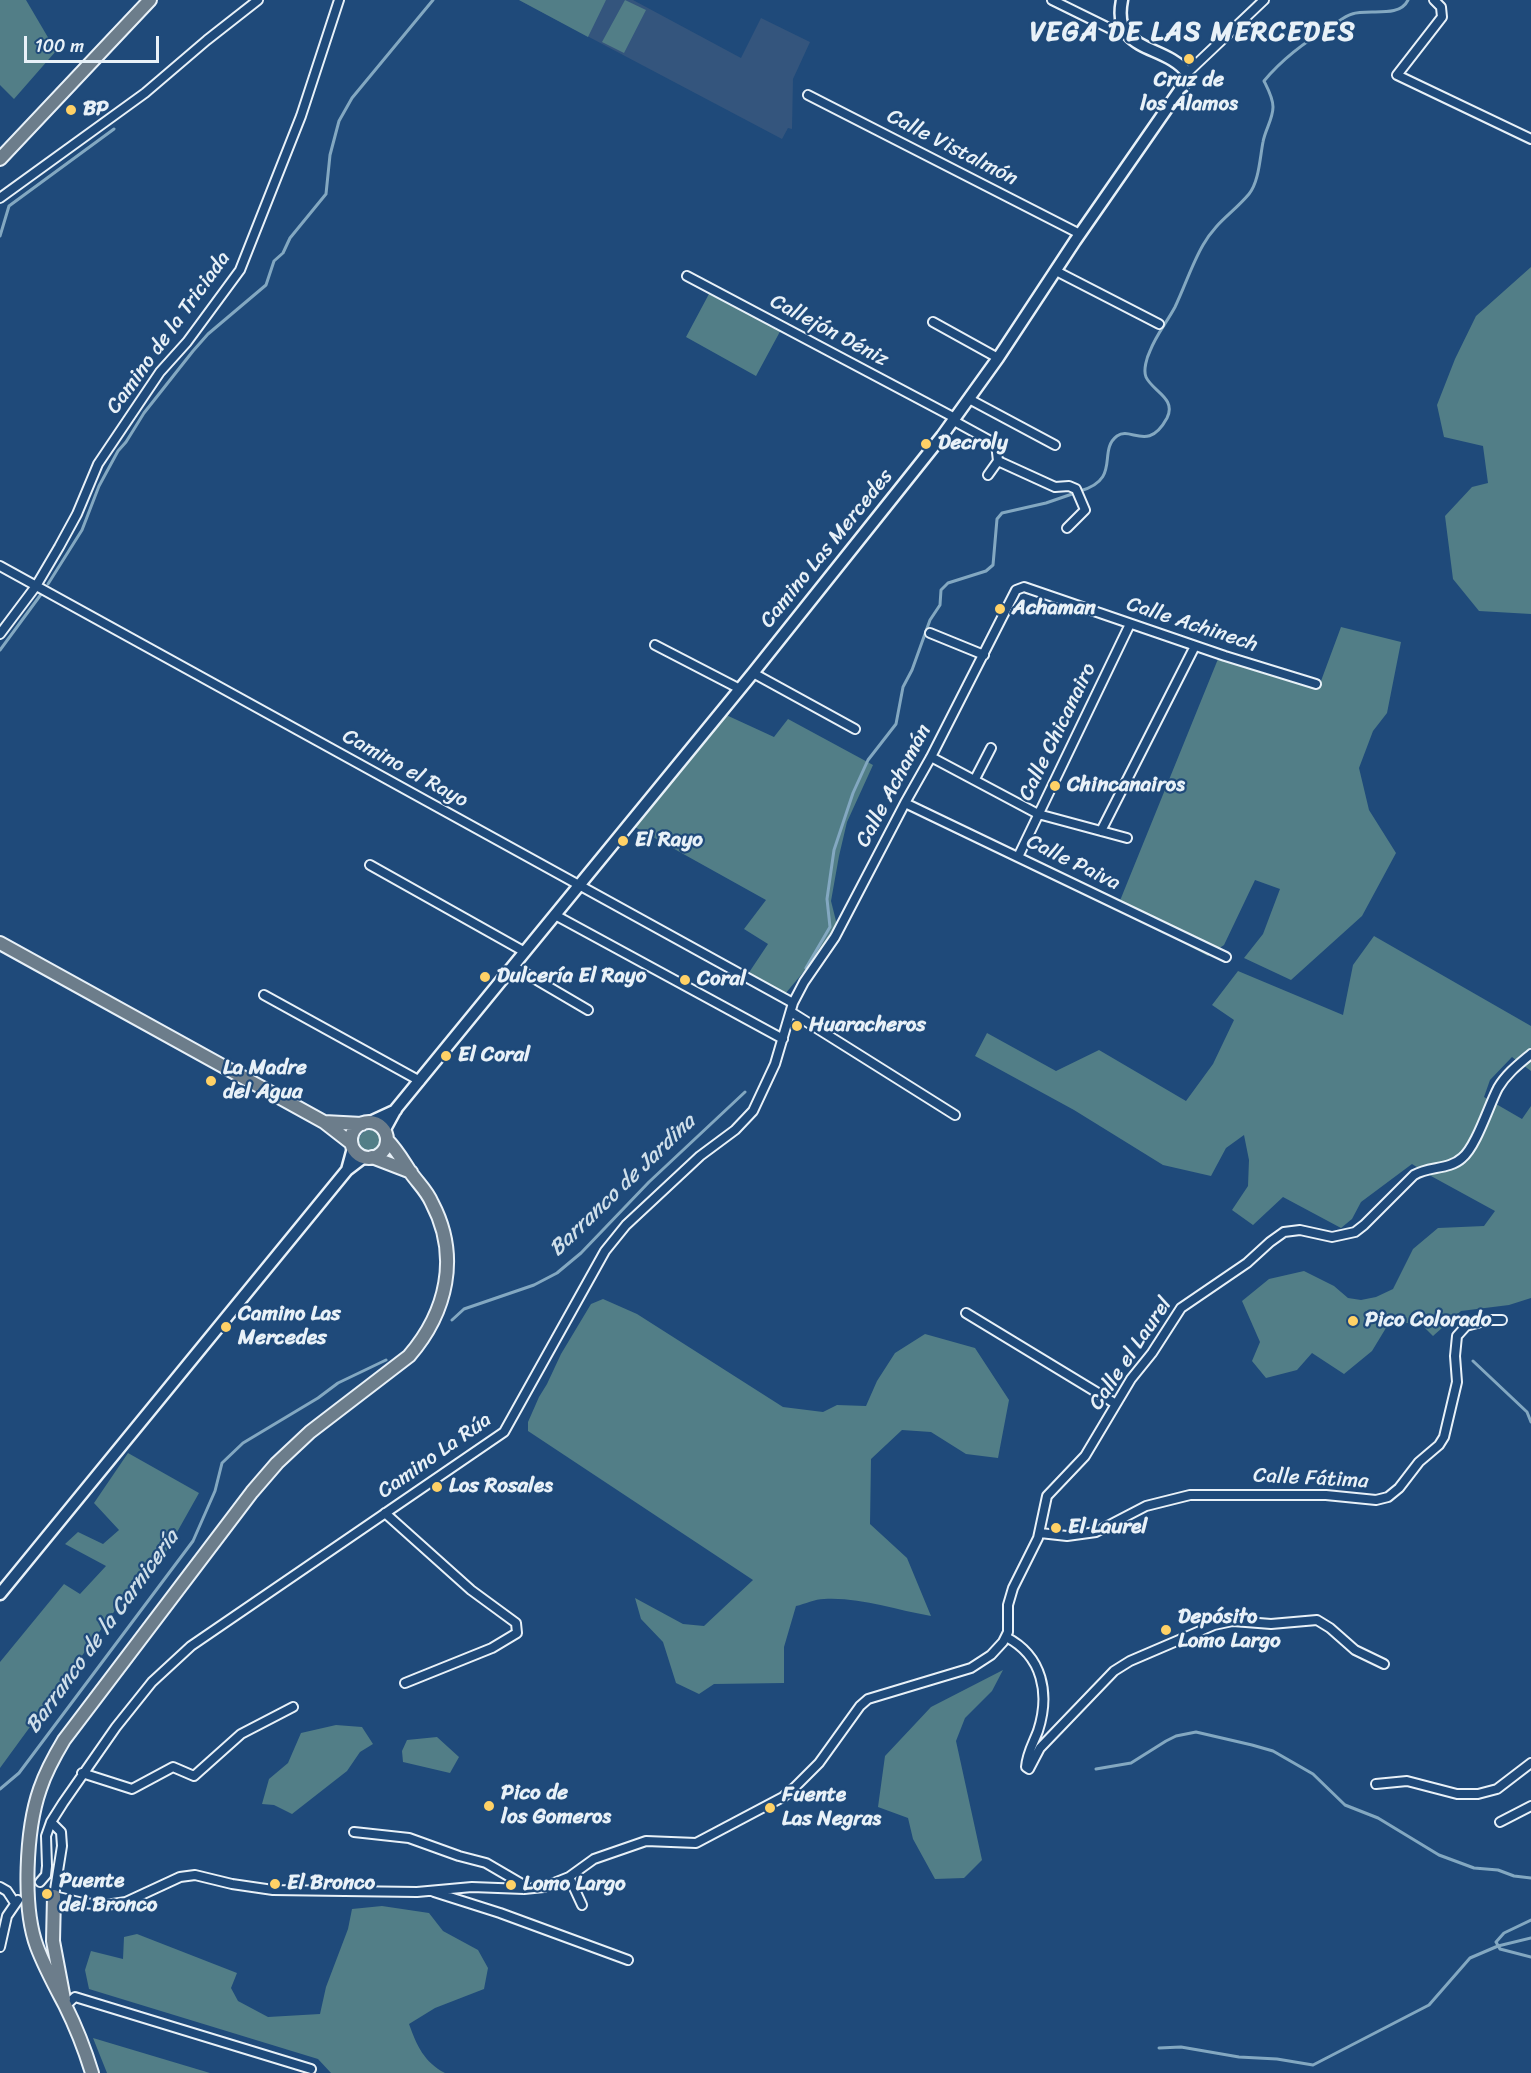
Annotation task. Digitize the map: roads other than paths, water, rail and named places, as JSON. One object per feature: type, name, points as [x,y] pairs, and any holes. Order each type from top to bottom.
[{"type":"main road","points":[[0,159],[150,0]]},
{"type":"main road","points":[[1122,0],[1119,15],[1123,29],[1137,43],[1182,66],[1187,73]]},
{"type":"main road","name":"Camino Las Mercedes","points":[[385,1135],[396,1109],[753,673],[954,420],[1186,81],[1187,73]]},
{"type":"main road","points":[[0,943],[324,1122],[368,1157],[411,1172]]},
{"type":"main road","name":"Camino Las Mercedes","points":[[366,1123],[396,1109]]},
{"type":"main road","points":[[92,2073],[84,2048],[36,1944],[30,1918],[28,1889],[31,1831],[34,1810],[44,1780],[64,1740],[252,1492],[277,1463],[310,1432],[409,1356],[430,1327],[443,1295],[447,1272],[446,1246],[442,1226],[433,1203],[405,1160],[376,1124],[324,1122]]},
{"type":"main road","points":[[347,1170],[353,1131],[366,1123]]},
{"type":"main road","points":[[0,1594],[347,1170],[383,1151],[385,1135]]},
{"type":"main road","points":[[54,1896],[53,1941],[65,2006]]},
{"type":"street","points":[[0,198],[145,93],[258,0]]},
{"type":"street","name":"Camino de la Triciada","points":[[0,634],[36,586],[77,514],[98,464],[160,372],[187,342],[240,270],[301,116],[339,0]]},
{"type":"street","points":[[1052,0],[1115,31],[1123,29]]},
{"type":"street","points":[[1187,73],[1264,0]]},
{"type":"street","points":[[1434,0],[1441,7],[1442,17],[1397,75],[1531,139]]},
{"type":"street","name":"Calle Vistalmón","points":[[808,95],[1080,234]]},
{"type":"street","points":[[1056,271],[1160,324]]},
{"type":"street","name":"Callejón Déniz","points":[[687,276],[996,444],[998,461]]},
{"type":"street","points":[[933,322],[998,358]]},
{"type":"street","points":[[969,399],[1055,445]]},
{"type":"street","points":[[988,475],[998,461],[1055,487],[1070,486],[1077,493],[1085,510],[1067,528]]},
{"type":"street","name":"Camino el Rayo","points":[[0,566],[793,1003]]},
{"type":"street","name":"Calle Achinech","points":[[1024,586],[1195,646],[1316,684]]},
{"type":"street","name":"Calle Achamán","points":[[793,1003],[804,982],[835,937],[931,757],[1016,590],[1024,586]]},
{"type":"street","name":"Calle Chicanairo","points":[[1018,857],[1130,624]]},
{"type":"street","points":[[930,633],[984,655]]},
{"type":"street","points":[[655,645],[740,689]]},
{"type":"street","points":[[1101,831],[1195,646]]},
{"type":"street","points":[[753,673],[855,729]]},
{"type":"street","points":[[975,779],[991,748]]},
{"type":"street","points":[[931,757],[1038,814],[1127,838]]},
{"type":"street","name":"Calle Paiva","points":[[905,803],[1226,957]]},
{"type":"street","points":[[370,865],[525,951]]},
{"type":"street","points":[[555,915],[783,1039]]},
{"type":"street","points":[[513,966],[588,1010]]},
{"type":"street","points":[[264,995],[420,1080]]},
{"type":"street","name":"Camino La Rúa","points":[[40,1882],[47,1866],[46,1836],[51,1822],[82,1773],[152,1682],[191,1646],[504,1432],[605,1251],[626,1225],[700,1156],[735,1130],[753,1111],[775,1065],[793,1003]]},
{"type":"street","points":[[791,1012],[955,1114]]},
{"type":"street","name":"Calle el Laurel","points":[[1006,1637],[1008,1605],[1012,1588],[1040,1533],[1047,1496],[1085,1456],[1131,1379],[1152,1353],[1181,1308],[1247,1263],[1277,1236],[1293,1229],[1325,1236],[1349,1234],[1364,1225],[1414,1175],[1451,1165],[1461,1159],[1469,1150],[1499,1086],[1510,1072],[1531,1054]]},
{"type":"street","points":[[966,1313],[1116,1404]]},
{"type":"street","name":"Calle Fátima","points":[[1040,1533],[1067,1536],[1096,1532],[1146,1506],[1190,1495],[1326,1495],[1377,1500],[1388,1497],[1399,1488],[1419,1462],[1439,1445],[1444,1437],[1457,1382],[1455,1356],[1457,1336],[1466,1326],[1488,1320],[1502,1320]]},
{"type":"street","points":[[385,1513],[471,1590],[516,1623],[516,1634],[492,1648],[405,1683]]},
{"type":"street","points":[[51,1822],[61,1832],[62,1846],[54,1896],[83,1903],[106,1905],[126,1902],[180,1877],[195,1875],[232,1884],[273,1890],[429,1891],[471,1887],[524,1889],[544,1887],[568,1877],[594,1859],[646,1841],[696,1843],[725,1829],[783,1797],[794,1788],[819,1763],[863,1702],[880,1694],[977,1666],[991,1655],[1006,1637],[1034,1664],[1044,1686],[1045,1698],[1038,1730],[1027,1756],[1026,1767],[1029,1769],[1037,1752],[1049,1737],[1114,1671],[1136,1658],[1201,1629],[1226,1622],[1245,1621],[1271,1624],[1312,1620],[1321,1622],[1330,1628],[1355,1650],[1384,1664]]},
{"type":"street","points":[[82,1773],[132,1789],[173,1767],[194,1776],[241,1734],[293,1707]]},
{"type":"street","points":[[1376,1784],[1407,1781],[1457,1794],[1478,1794],[1497,1789],[1531,1763]]},
{"type":"street","points":[[1500,1822],[1531,1806]]},
{"type":"street","points":[[354,1832],[409,1838],[486,1863],[522,1884],[524,1889]]},
{"type":"street","points":[[568,1877],[582,1905]]},
{"type":"street","points":[[0,1887],[16,1901],[7,1916],[0,1947]]},
{"type":"street","points":[[429,1891],[500,1913],[628,1960]]},
{"type":"street","points":[[65,2006],[75,1997],[311,2069]]},
{"type":"waterway","points":[[48,584],[82,530],[99,486],[118,451],[144,413],[208,334],[266,285],[274,261],[283,253],[290,238],[326,194],[330,155],[339,121],[352,98],[433,0]]},
{"type":"waterway","name":"Barranco de Jardina","points":[[1080,491],[1093,486],[1101,479],[1107,465],[1111,442],[1117,436],[1153,434],[1167,418],[1169,405],[1146,377],[1147,360],[1155,339],[1175,307],[1203,245],[1213,230],[1249,194],[1255,183],[1264,138],[1273,111],[1272,100],[1264,81],[1295,50],[1347,16],[1359,12],[1391,11],[1404,6],[1408,0]]},
{"type":"waterway","points":[[0,236],[9,206],[114,129]]},
{"type":"waterway","name":"Barranco de Jardina","points":[[806,968],[830,927],[827,899],[834,850],[853,793],[868,760],[896,724],[903,687],[912,670],[930,620],[940,605],[941,590],[948,583],[986,571],[993,565],[997,519],[1002,513],[1046,503],[1075,493]]},
{"type":"waterway","points":[[0,650],[42,593]]},
{"type":"waterway","name":"Barranco de Jardina","points":[[452,1320],[464,1309],[534,1285],[557,1273],[581,1253],[649,1182],[745,1092]]},
{"type":"waterway","name":"Barranco de la Carnicería","points":[[0,1789],[19,1773],[193,1541],[215,1491],[222,1463],[243,1443],[318,1398],[338,1383],[386,1360]]},
{"type":"waterway","points":[[1473,1361],[1527,1412],[1531,1422]]},
{"type":"waterway","points":[[1096,1769],[1131,1763],[1176,1736],[1196,1732],[1252,1745],[1273,1751],[1313,1774],[1345,1805],[1378,1818],[1439,1855],[1474,1868],[1498,1870],[1514,1876],[1531,1878]]},
{"type":"waterway","points":[[1531,1920],[1504,1933],[1496,1942],[1500,1949],[1531,1957]]},
{"type":"waterway","points":[[1159,2048],[1181,2047],[1239,2057],[1277,2059],[1313,2065],[1429,2005],[1470,1958],[1498,1946],[1531,1938]]},
{"type":"place","name":"Cruz de los Álamos","points":[[1189,59]]},
{"type":"place","name":"BP","points":[[71,110]]},
{"type":"place","name":"Decroly","points":[[926,444]]},
{"type":"place","name":"Achaman","points":[[1000,609]]},
{"type":"place","name":"Chincanairos","points":[[1055,786]]},
{"type":"place","name":"El Rayo","points":[[623,841]]},
{"type":"place","name":"Dulcería El Rayo","points":[[485,977]]},
{"type":"place","name":"Coral","points":[[685,980]]},
{"type":"place","name":"Huaracheros","points":[[797,1026]]},
{"type":"place","name":"El Coral","points":[[446,1056]]},
{"type":"place","name":"La Madre del Agua","points":[[211,1081]]},
{"type":"place","name":"Pico Colorado","points":[[1353,1321]]},
{"type":"place","name":"Camino Las Mercedes","points":[[226,1327]]},
{"type":"place","name":"Los Rosales","points":[[437,1487]]},
{"type":"place","name":"El Laurel","points":[[1056,1528]]},
{"type":"place","name":"Depósito Lomo Largo","points":[[1166,1630]]},
{"type":"place","name":"Pico de los Gomeros","points":[[489,1806]]},
{"type":"place","name":"Fuente Las Negras","points":[[770,1808]]},
{"type":"place","name":"El Bronco","points":[[275,1884]]},
{"type":"place","name":"Lomo Largo","points":[[511,1885]]},
{"type":"place","name":"Puente del Bronco","points":[[47,1894]]},
{"type":"district","name":"VEGA DE LAS MERCEDES","points":[[1193,33]]}]
